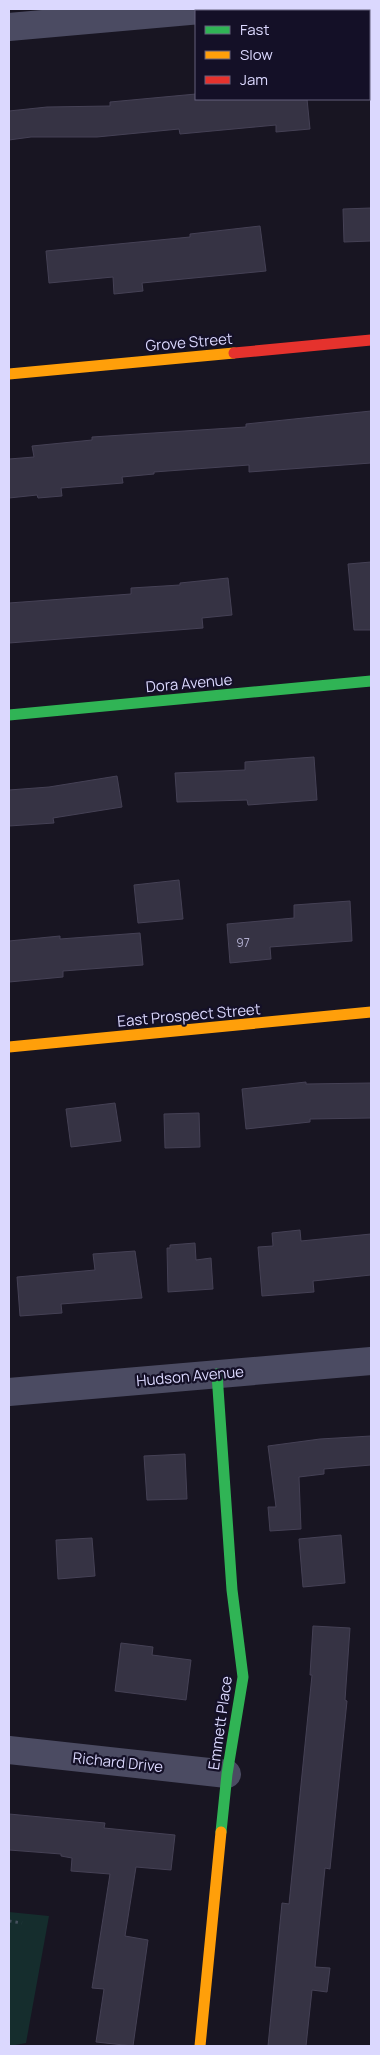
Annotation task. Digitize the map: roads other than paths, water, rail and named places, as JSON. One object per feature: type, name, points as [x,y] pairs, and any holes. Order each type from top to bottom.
[{"type":"street","points":[[9,28],[195,11]]},
{"type":"street","name":"Grove Street","points":[[9,374],[371,340]]},
{"type":"street","name":"Dora Avenue","points":[[9,715],[371,681]]},
{"type":"street","name":"East Prospect Street","points":[[9,1047],[371,1012]]},
{"type":"street","name":"Hudson Avenue","points":[[9,1392],[371,1361]]},
{"type":"street","name":"Emmett Place","points":[[200,2046],[227,1774],[243,1677],[232,1590],[217,1374]]},
{"type":"street","name":"Richard Drive","points":[[9,1750],[227,1774]]}]
